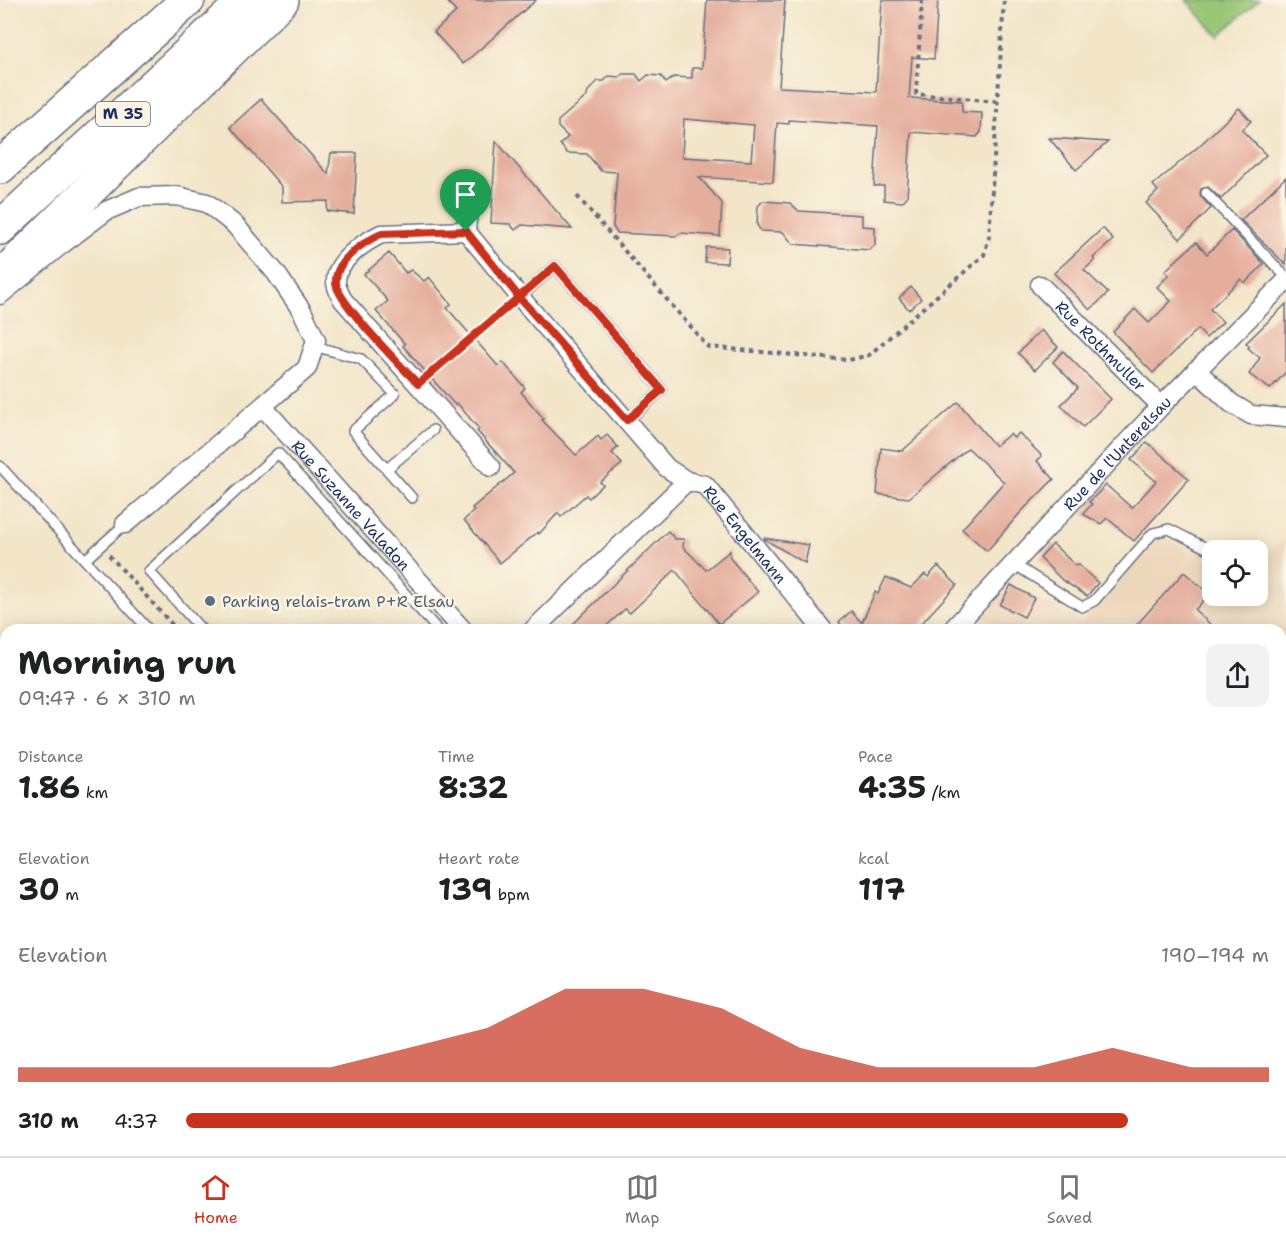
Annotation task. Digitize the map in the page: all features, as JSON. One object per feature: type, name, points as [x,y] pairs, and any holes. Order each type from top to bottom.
[{"type":"highway","name":"M 35","points":[[0,167],[188,0]]},
{"type":"highway","name":"M 35","points":[[0,228],[246,0]]},
{"type":"highway","points":[[0,278],[282,0]]},
{"type":"street","points":[[0,295],[106,211],[139,197],[177,195],[207,203],[235,225],[276,273],[302,311],[316,340],[307,368],[125,524]]},
{"type":"street","points":[[469,201],[466,231],[381,234],[371,239],[344,262],[336,282],[343,300],[491,467]]},
{"type":"street","name":"Rue Engelmann","points":[[466,231],[519,297],[668,468],[687,481],[705,485],[818,624]]},
{"type":"street","name":"Rue de l'Unterelsau","points":[[957,624],[1161,406],[1286,281]]},
{"type":"street","name":"Rue Rothmuller","points":[[1040,285],[1161,406]]},
{"type":"street","points":[[1196,370],[1231,404],[1251,415],[1286,418]]},
{"type":"street","name":"Rue Suzanne Valadon","points":[[263,407],[458,624]]},
{"type":"street","points":[[539,624],[687,481]]},
{"type":"lane","points":[[1206,192],[1286,277]]},
{"type":"lane","points":[[519,297],[555,266],[662,390],[627,420]]},
{"type":"lane","points":[[314,346],[361,359],[395,394],[353,431],[412,498]]},
{"type":"lane","points":[[387,469],[433,430]]},
{"type":"lane","points":[[197,624],[149,571],[278,453],[433,624]]},
{"type":"lane","points":[[0,466],[144,624]]},
{"type":"lane","points":[[85,560],[125,524]]},
{"type":"lane","points":[[1012,563],[1082,607],[1094,601],[1153,533],[1169,529],[1202,546]]},
{"type":"path","points":[[922,0],[916,94],[998,100]]},
{"type":"path","points":[[577,196],[708,347],[849,360],[869,355],[984,255],[989,237],[1004,0]]},
{"type":"path","points":[[418,384],[519,297]]},
{"type":"path","points":[[101,546],[172,624]]},
{"type":"path","points":[[653,1156],[660,1156]]},
{"type":"shaded area","points":[[1163,536],[1202,556],[1202,606],[1268,606],[1268,552],[1286,539],[1286,624],[996,624],[981,617],[1011,585],[1082,622],[1155,538]]},
{"type":"green space","points":[[1186,0],[1259,0],[1218,36]]},
{"type":"building","points":[[446,0],[536,0],[463,64],[434,32],[456,12]]},
{"type":"building","points":[[707,0],[785,0],[779,87],[876,92],[882,0],[938,0],[934,59],[912,57],[909,98],[962,101],[962,112],[982,113],[981,132],[977,137],[911,132],[907,197],[902,202],[884,200],[884,186],[874,186],[878,126],[789,120],[789,124],[777,123],[773,182],[699,177],[722,203],[720,236],[681,233],[676,236],[617,233],[613,227],[617,172],[601,171],[587,154],[567,153],[560,144],[568,137],[558,127],[558,121],[587,96],[588,91],[598,81],[604,81],[609,76],[636,74],[641,81],[648,75],[661,76],[666,83],[674,77],[692,78],[692,68],[702,68]],"holes":[[[684,119],[754,125],[751,161],[682,157]]]},
{"type":"building","points":[[261,99],[328,174],[331,153],[357,153],[354,214],[327,211],[328,201],[282,202],[282,187],[230,127]]},
{"type":"building","points":[[1239,108],[1251,121],[1242,130],[1266,155],[1221,199],[1208,187],[1201,189],[1200,195],[1211,208],[1180,239],[1146,203],[1158,191],[1153,185]]},
{"type":"building","points":[[1049,138],[1108,142],[1076,170]]},
{"type":"building","points":[[496,141],[572,229],[522,225],[515,230],[510,224],[491,223]]},
{"type":"building","points":[[1286,177],[1286,265],[1241,220]]},
{"type":"building","points":[[763,201],[790,203],[799,211],[862,215],[862,226],[875,227],[875,245],[870,250],[793,244],[783,232],[761,231],[757,225],[758,206]]},
{"type":"building","points":[[1103,228],[1113,240],[1093,258],[1095,260],[1084,270],[1108,293],[1090,310],[1054,273]]},
{"type":"building","points":[[1232,230],[1264,264],[1245,283],[1241,279],[1210,309],[1223,322],[1206,338],[1198,329],[1153,373],[1113,332],[1135,309],[1149,323],[1171,301],[1157,287],[1169,275],[1165,271],[1196,242],[1207,254]]},
{"type":"building","points":[[706,247],[728,248],[727,263],[705,262]]},
{"type":"building","points":[[389,253],[406,273],[411,270],[424,281],[429,277],[451,304],[447,308],[498,366],[503,362],[525,388],[521,392],[544,419],[542,420],[576,455],[598,436],[601,440],[607,435],[618,447],[612,453],[622,464],[600,482],[603,485],[589,498],[586,495],[561,517],[558,513],[539,534],[538,532],[500,563],[464,520],[474,511],[472,508],[514,473],[477,431],[479,429],[457,403],[455,405],[403,346],[405,344],[376,311],[388,301],[364,274]]},
{"type":"building","points":[[911,287],[921,299],[909,310],[899,298]]},
{"type":"building","points":[[1286,304],[1286,372],[1270,389],[1249,374],[1260,358],[1248,348],[1250,346],[1246,343]]},
{"type":"building","points":[[1041,330],[1058,347],[1035,370],[1018,353]]},
{"type":"building","points":[[1063,351],[1111,399],[1083,427],[1061,405],[1078,388],[1053,362]]},
{"type":"building","points":[[958,402],[995,446],[1010,434],[1014,438],[1019,433],[1042,456],[1037,461],[1054,479],[987,551],[962,529],[1004,482],[968,448],[909,498],[877,494],[881,448],[902,451]]},
{"type":"building","points":[[1147,442],[1189,479],[1134,541],[1107,518],[1101,524],[1083,514],[1092,504],[1089,502],[1106,485],[1132,508],[1156,481],[1131,460]]},
{"type":"building","points":[[668,531],[675,539],[684,539],[683,547],[706,570],[730,551],[730,558],[758,592],[719,624],[675,570],[630,613],[625,609],[609,624],[573,624]]},
{"type":"building","points":[[764,539],[809,545],[805,563]]},
{"type":"building","points":[[1053,544],[1098,583],[1087,596],[1062,580],[1040,558]]},
{"type":"building","points":[[938,566],[957,585],[921,624],[841,624],[839,622],[851,611],[862,623],[875,592],[878,594],[886,577],[911,588],[925,574],[928,577]]},
{"type":"building","points":[[1184,572],[1202,588],[1202,602],[1195,610],[1210,624],[1137,624]]},
{"type":"building","points":[[1011,585],[1034,598],[1024,617],[1000,605]]},
{"type":"place","name":"Parking relais-tram P+R Elsau","points":[[210,601]]},
{"type":"route","points":[[466,231],[381,234],[354,252],[344,262],[338,273],[336,282],[343,300],[418,384],[519,297],[627,420],[662,390],[555,266],[519,297],[466,231]]}]
